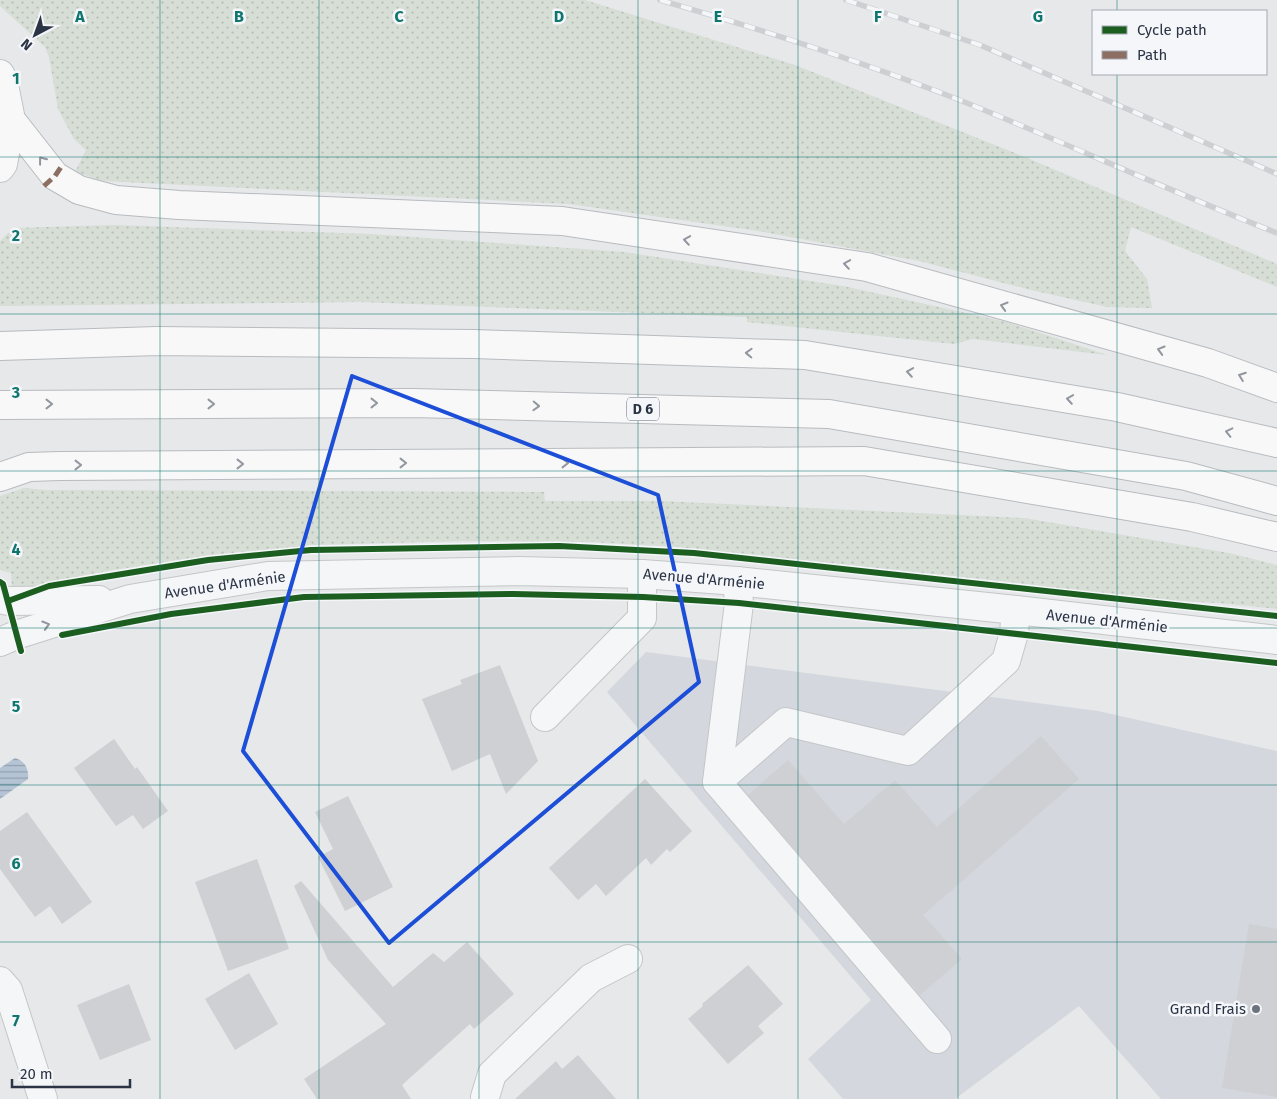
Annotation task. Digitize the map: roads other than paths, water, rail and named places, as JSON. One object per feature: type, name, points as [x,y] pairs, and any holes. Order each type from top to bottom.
[{"type":"main road","points":[[0,74],[3,80],[11,120],[3,164],[0,168]]},
{"type":"main road","points":[[11,120],[55,176],[79,190],[116,200],[189,206],[562,222],[867,267],[1208,363],[1277,388]]},
{"type":"main road","points":[[0,346],[157,341],[474,344],[805,355],[1117,407],[1277,443]]},
{"type":"main road","name":"D 6","points":[[0,405],[413,403],[829,414],[1186,476],[1277,500]]},
{"type":"main road","points":[[0,477],[29,467],[60,466],[864,461],[1192,518],[1277,537]]},
{"type":"street","name":"Avenue d'Arménie","points":[[0,599],[8,602],[130,599],[268,576],[518,571],[642,574],[737,581],[1277,640]]},
{"type":"street","points":[[545,717],[642,618],[642,574]]},
{"type":"street","points":[[737,581],[739,603],[717,782],[937,1039]]},
{"type":"street","name":"Avenue d'Arménie","points":[[0,642],[16,635],[130,599]]},
{"type":"street","points":[[717,782],[786,722],[908,751],[1006,661],[1014,633],[1016,610]]},
{"type":"street","points":[[486,1099],[492,1074],[591,978],[628,960]]},
{"type":"street","points":[[0,981],[8,990],[43,1099]]},
{"type":"water","points":[[15,758],[26,766],[28,779],[0,799],[0,768]]},
{"type":"railway","points":[[660,0],[810,46],[920,85],[997,115],[1277,233]]},
{"type":"railway","points":[[846,0],[980,45],[1277,174]]},
{"type":"place","name":"Grand Frais","points":[[1256,1009]]}]
